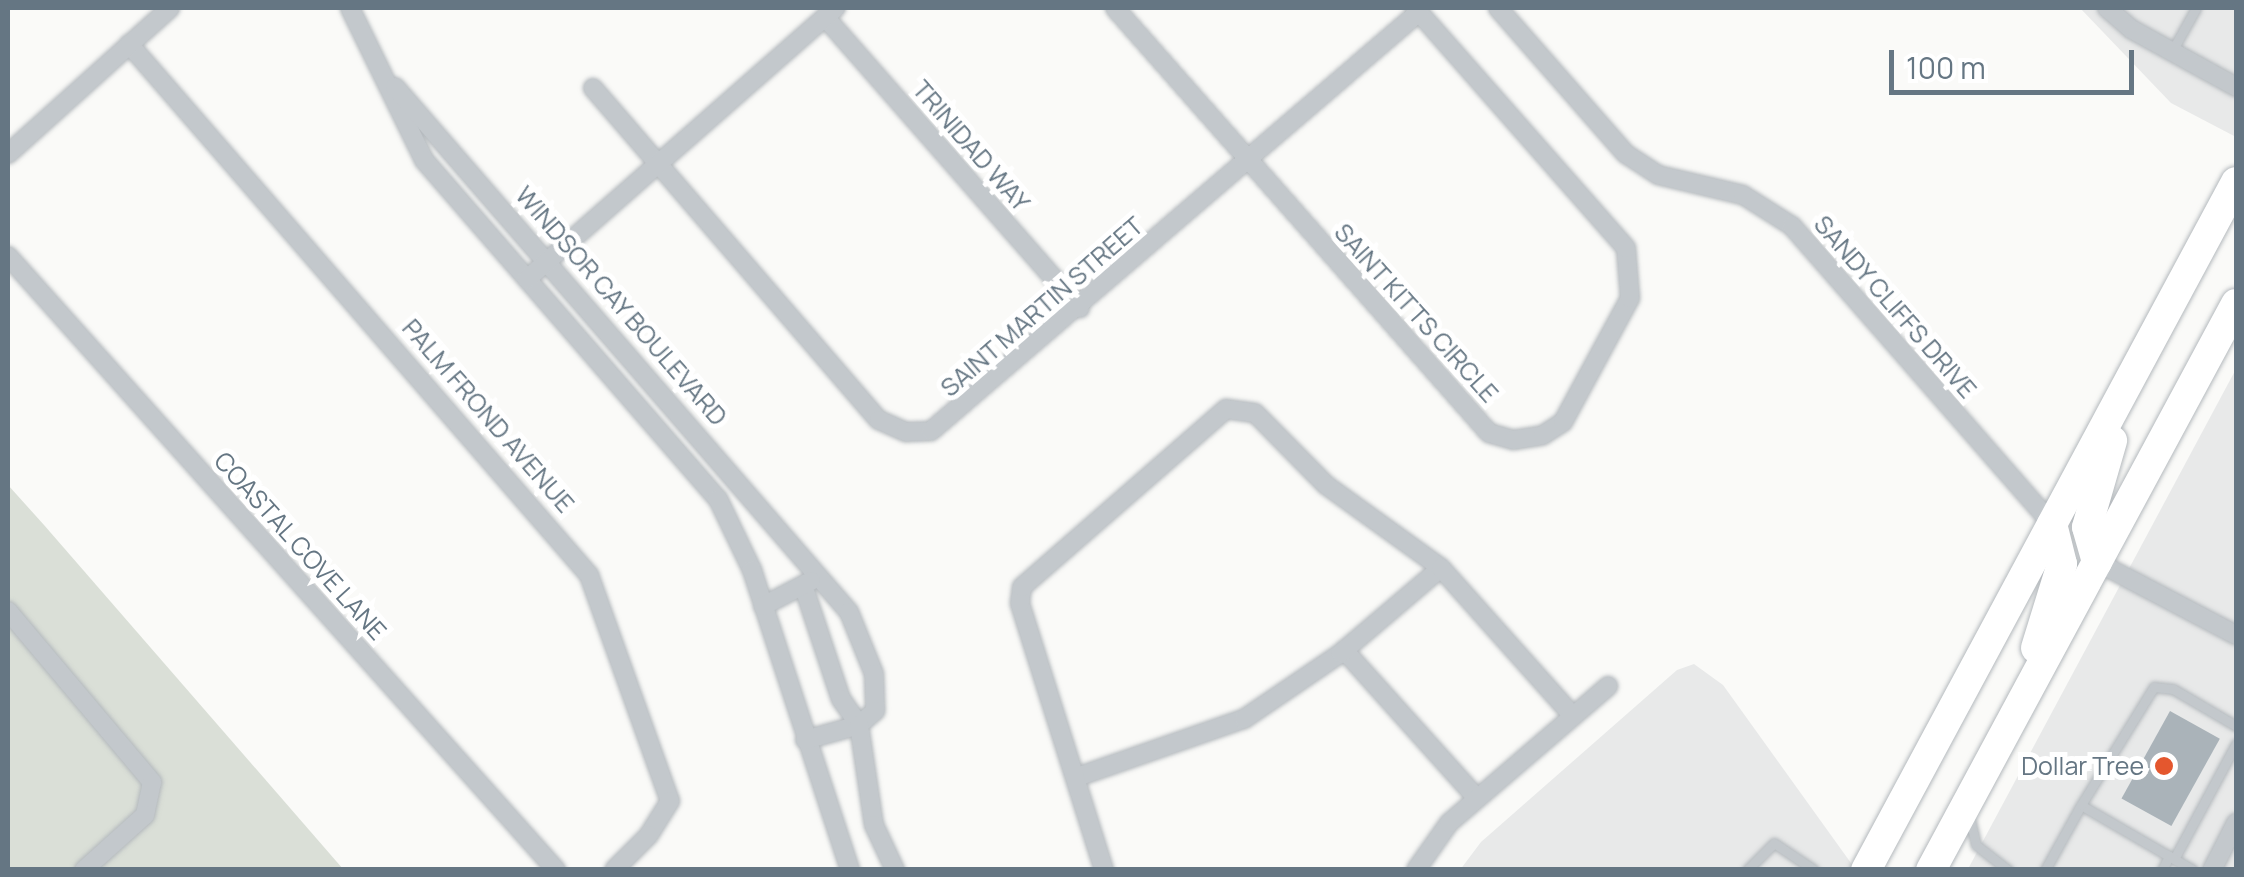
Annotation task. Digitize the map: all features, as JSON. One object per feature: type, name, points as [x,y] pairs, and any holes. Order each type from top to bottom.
[{"type":"highway","points":[[1866,870],[2236,182]]},
{"type":"highway","points":[[1931,870],[2236,304]]},
{"type":"highway","points":[[2097,562],[2087,527],[2130,381]]},
{"type":"highway","points":[[2018,708],[2062,564],[2052,524]]},
{"type":"street","points":[[8,154],[170,8]]},
{"type":"street","name":"WINDSOR CAY BOULEVARD","points":[[350,8],[424,160],[718,499],[763,606],[850,870]]},
{"type":"street","name":"SAINT KITTS CIRCLE","points":[[1115,8],[1489,433],[1528,438],[1563,422],[1630,298],[1626,248],[1417,10]]},
{"type":"street","name":"SANDY CLIFFS DRIVE","points":[[1498,8],[1626,154],[1658,175],[1744,194],[1792,226],[2052,524]]},
{"type":"street","points":[[2107,8],[2172,51],[2236,86]]},
{"type":"street","name":"SAINT MARTIN STREET","points":[[592,88],[879,420],[906,432],[932,431],[952,419],[1080,308],[1417,10]]},
{"type":"street","points":[[527,279],[831,12]]},
{"type":"street","name":"TRINIDAD WAY","points":[[831,12],[1080,308]]},
{"type":"street","name":"PALM FROND AVENUE","points":[[129,44],[589,575],[670,802],[650,835],[614,870]]},
{"type":"street","name":"WINDSOR CAY BOULEVARD","points":[[381,72],[548,259],[812,581],[849,612],[874,674],[876,711],[859,725]]},
{"type":"street","name":"COASTAL COVE LANE","points":[[8,256],[556,870]]},
{"type":"street","points":[[1104,870],[1020,603],[1022,587],[1226,409],[1255,413],[1326,485],[1441,568],[1573,716]]},
{"type":"street","points":[[2097,562],[2236,635]]},
{"type":"street","points":[[1077,777],[1244,719],[1344,650],[1441,568]]},
{"type":"street","points":[[763,606],[812,581]]},
{"type":"street","name":"WINDSOR CAY BOULEVARD","points":[[812,581],[840,699],[859,725],[874,825],[895,870]]},
{"type":"street","points":[[8,611],[152,782],[145,815],[84,870]]},
{"type":"street","points":[[1344,650],[1477,798]]},
{"type":"street","points":[[1416,870],[1431,844],[1477,798],[1608,686]]},
{"type":"street","points":[[805,740],[859,725]]},
{"type":"street","points":[[2212,870],[2236,823]]},
{"type":"lane","points":[[2172,51],[2196,8]]},
{"type":"lane","points":[[2045,870],[2154,687],[2173,688],[2236,726]]},
{"type":"lane","points":[[2162,870],[2236,744]]},
{"type":"lane","points":[[1967,803],[1976,845],[2008,870]]},
{"type":"lane","points":[[2081,805],[2192,870]]},
{"type":"lane","points":[[1748,870],[1774,843],[1798,866],[1814,870]]},
{"type":"shaded area","points":[[2080,8],[2236,8],[2236,137],[2171,103]]},
{"type":"shaded area","points":[[2236,369],[2236,869],[1968,869]]},
{"type":"shaded area","points":[[8,485],[44,525],[343,869],[8,869]]},
{"type":"shaded area","points":[[1694,664],[1723,685],[1856,870],[1460,870],[1481,842],[1677,670]]},
{"type":"building","points":[[2170,711],[2220,739],[2171,826],[2122,798]]},
{"type":"place","name":"Dollar Tree","points":[[2164,766]]}]
